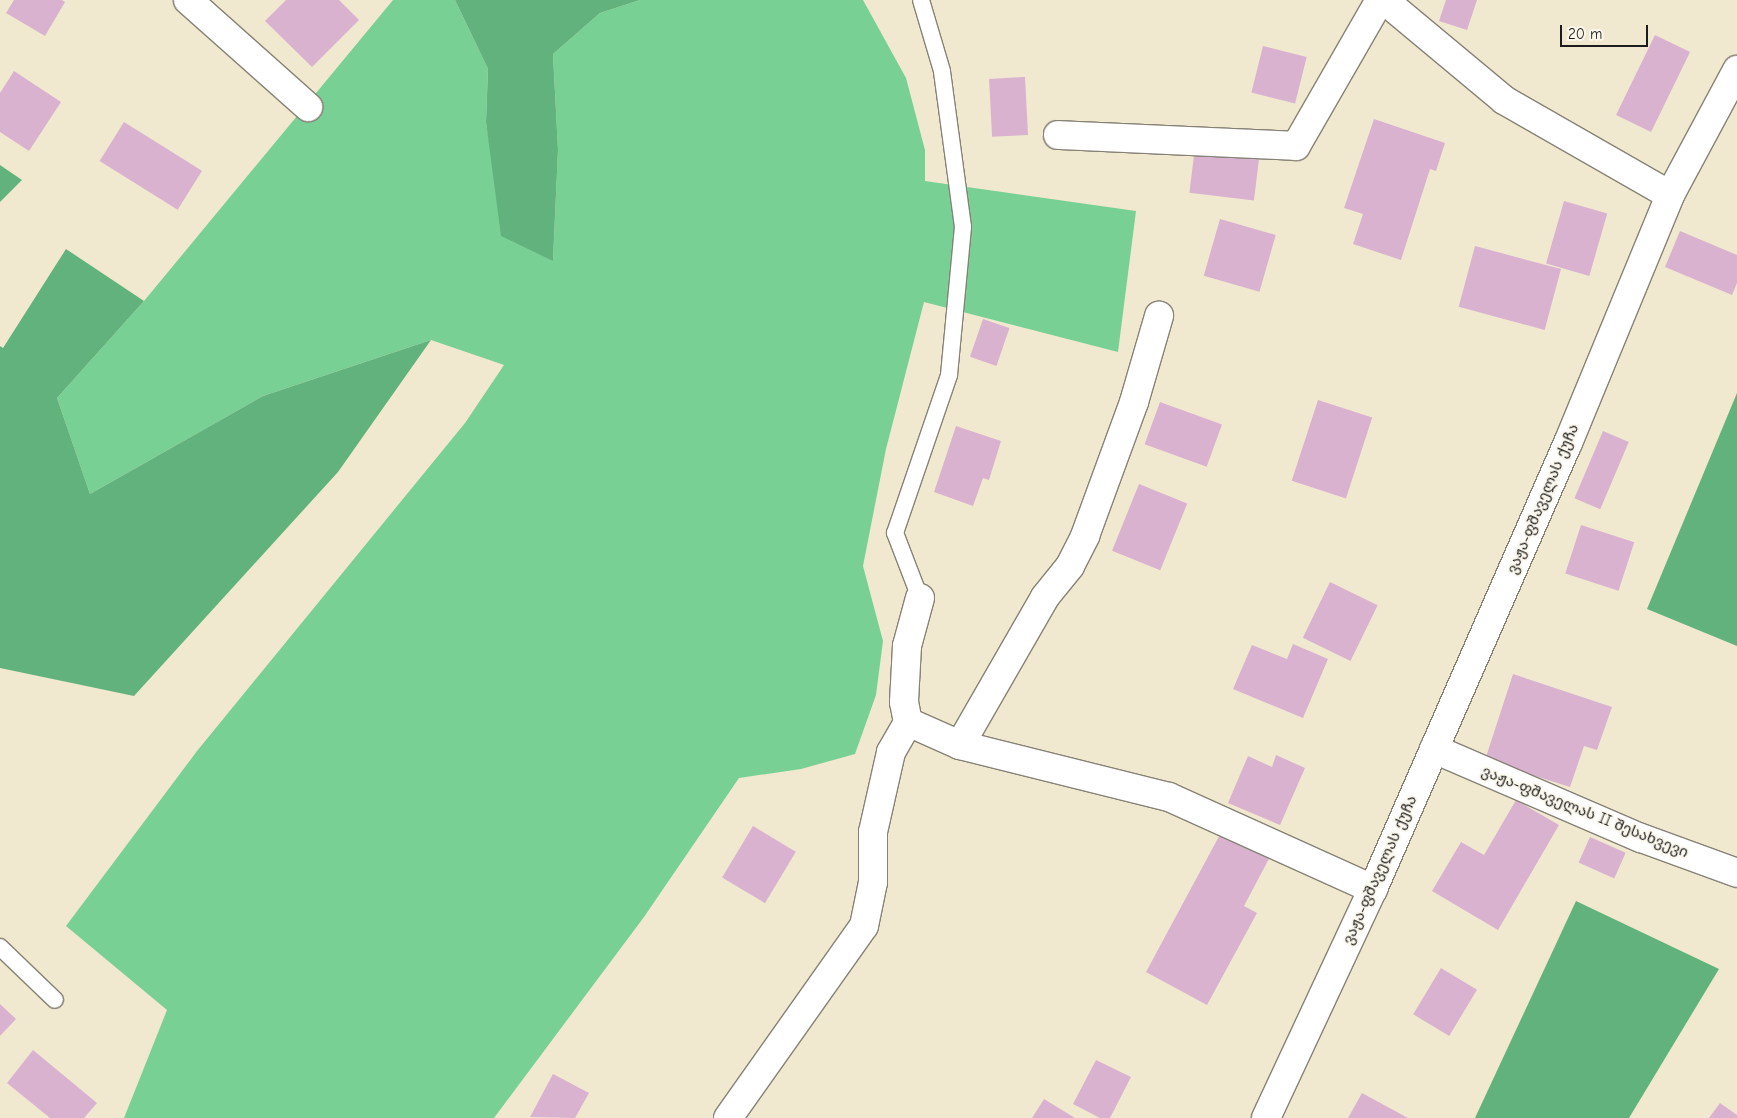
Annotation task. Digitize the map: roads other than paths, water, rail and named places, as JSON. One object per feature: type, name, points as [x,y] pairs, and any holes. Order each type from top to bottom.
[{"type":"street","points":[[188,0],[308,107]]},
{"type":"street","points":[[1058,135],[1296,146],[1380,0]]},
{"type":"street","points":[[1384,0],[1504,100],[1670,195]]},
{"type":"street","name":"ვაჟა-ფშაველას ქუჩა","points":[[1266,1118],[1373,889],[1568,443],[1670,195],[1737,70]]},
{"type":"street","points":[[960,745],[1045,596],[1070,566],[1085,536],[1134,402],[1159,316]]},
{"type":"street","points":[[728,1118],[864,926],[873,882],[873,832],[891,752],[908,722],[904,702],[908,646],[920,598]]},
{"type":"street","points":[[908,722],[960,745],[1170,797],[1373,889]]},
{"type":"street","name":"ვაჟა-ფშაველას II შესახვევი","points":[[1434,749],[1641,838],[1737,873]]},
{"type":"lane","points":[[920,598],[895,533],[949,375],[963,227],[942,71],[921,0]]},
{"type":"lane","points":[[0,947],[55,1000]]}]
